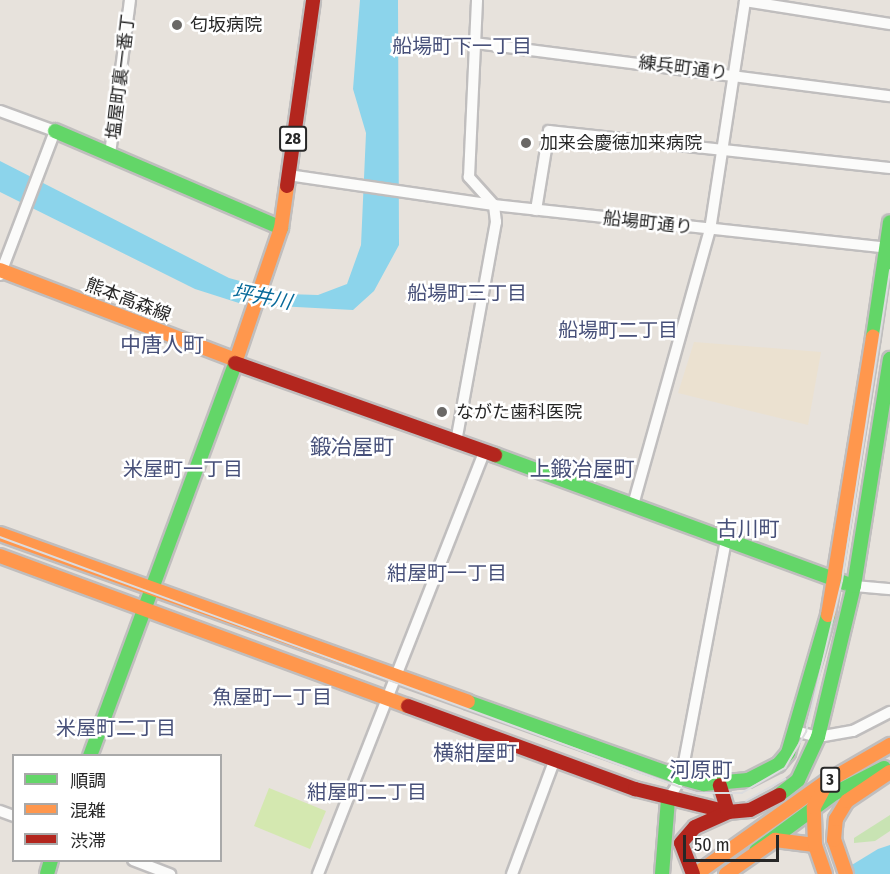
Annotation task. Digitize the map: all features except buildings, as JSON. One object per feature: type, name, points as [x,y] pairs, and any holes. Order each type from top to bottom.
[{"type":"main road","name":"28","points":[[236,360],[281,228],[313,0]]},
{"type":"main road","points":[[55,130],[281,228]]},
{"type":"main road","points":[[0,534],[152,586],[396,680],[681,778],[720,785],[748,780],[778,765],[799,732],[836,580],[888,248],[890,222]]},
{"type":"main road","name":"熊本高森線","points":[[0,272],[456,442],[854,586]]},
{"type":"main road","points":[[828,781],[694,874],[681,843],[695,827],[728,812],[767,804],[783,793],[798,780],[818,737],[854,586],[885,421],[890,359]]},
{"type":"main road","points":[[91,754],[236,360]]},
{"type":"main road","points":[[0,556],[146,606],[668,800],[728,812]]},
{"type":"main road","name":"3","points":[[825,874],[815,845],[814,807],[828,781],[890,745]]},
{"type":"main road","points":[[726,874],[814,807],[890,765]]},
{"type":"main road","name":"3","points":[[832,835],[847,801],[890,772]]},
{"type":"main road","points":[[720,785],[728,812]]},
{"type":"main road","points":[[662,874],[668,800]]},
{"type":"main road","points":[[746,836],[792,823],[813,824],[832,835],[846,874]]},
{"type":"main road","points":[[756,852],[787,838],[815,845]]},
{"type":"street","name":"塩屋町裏一番丁","points":[[110,154],[130,0]]},
{"type":"street","points":[[456,442],[495,233],[494,205],[470,177],[477,0]]},
{"type":"street","points":[[633,505],[710,230],[745,0],[890,24]]},
{"type":"street","name":"練兵町通り","points":[[475,43],[734,74],[890,96]]},
{"type":"street","points":[[0,111],[55,130],[0,272]]},
{"type":"street","points":[[536,210],[549,131],[890,168]]},
{"type":"street","name":"船場町通り","points":[[288,175],[494,205],[888,248]]},
{"type":"street","points":[[861,420],[885,421]]},
{"type":"street","points":[[318,874],[484,452]]},
{"type":"street","points":[[668,800],[681,778],[726,540]]},
{"type":"street","points":[[854,586],[890,589]]},
{"type":"street","points":[[799,732],[818,737],[853,731],[890,712]]},
{"type":"street","points":[[512,874],[555,759]]},
{"type":"street","points":[[136,862],[170,874]]},
{"type":"shaded area","points":[[694,342],[821,352],[808,425],[678,393]]},
{"type":"green space","points":[[269,788],[326,811],[310,849],[254,826]]},
{"type":"green space","points":[[890,815],[890,831],[875,841],[854,843],[854,838]]},
{"type":"water","name":"坪井川","points":[[360,0],[398,0],[399,245],[374,291],[353,310],[242,304],[195,289],[0,192],[0,161],[229,278],[286,294],[318,295],[347,284],[361,245],[366,133],[353,89]]},
{"type":"water","points":[[890,845],[890,874],[837,874],[878,849]]},
{"type":"tram line","points":[[0,537],[696,793],[742,793],[785,768],[806,732],[842,581],[890,271]]},
{"type":"tram line","points":[[746,801],[785,779]]},
{"type":"traffic: fast","points":[[55,131],[281,228]]},
{"type":"traffic: fast","points":[[873,337],[890,222]]},
{"type":"traffic: fast","points":[[779,795],[798,780],[818,737],[854,586],[890,359]]},
{"type":"traffic: fast","points":[[91,754],[235,363]]},
{"type":"traffic: fast","points":[[495,455],[845,583]]},
{"type":"traffic: fast","points":[[468,702],[681,778],[704,784],[748,780],[778,765],[788,753],[828,615]]},
{"type":"traffic: fast","points":[[756,851],[835,793],[884,768]]},
{"type":"traffic: fast","points":[[662,874],[668,800]]},
{"type":"traffic: fast","points":[[47,874],[50,862]]},
{"type":"traffic: slow","points":[[0,270],[236,360],[281,228],[287,186]]},
{"type":"traffic: slow","points":[[828,615],[873,337]]},
{"type":"traffic: slow","points":[[0,534],[468,702]]},
{"type":"traffic: slow","points":[[0,556],[408,706]]},
{"type":"traffic: slow","points":[[825,874],[815,845],[814,807],[828,781],[890,745]]},
{"type":"traffic: slow","points":[[846,874],[834,840],[836,819],[847,801],[890,772]]},
{"type":"traffic: slow","points":[[696,874],[827,781]]},
{"type":"traffic: slow","points":[[726,874],[775,840],[815,845]]},
{"type":"traffic: jam","points":[[287,186],[313,0]]},
{"type":"traffic: jam","points":[[235,363],[495,455]]},
{"type":"traffic: jam","points":[[408,706],[635,789],[728,812],[750,810],[779,795]]},
{"type":"traffic: jam","points":[[693,874],[681,843],[695,827],[728,812],[720,785]]},
{"type":"place","name":"匂坂病院","points":[[177,25]]},
{"type":"place","name":"加来会慶徳加来病院","points":[[526,143]]},
{"type":"place","name":"ながた歯科医院","points":[[442,412]]},
{"type":"district","name":"船場町下一丁目","points":[[462,46]]},
{"type":"district","name":"船場町三丁目","points":[[467,293]]},
{"type":"district","name":"船場町二丁目","points":[[618,330]]},
{"type":"district","name":"中唐人町","points":[[162,345]]},
{"type":"district","name":"鍛冶屋町","points":[[352,447]]},
{"type":"district","name":"米屋町一丁目","points":[[183,469]]},
{"type":"district","name":"上鍛冶屋町","points":[[582,469]]},
{"type":"district","name":"古川町","points":[[748,529]]},
{"type":"district","name":"紺屋町一丁目","points":[[447,573]]},
{"type":"district","name":"魚屋町一丁目","points":[[272,697]]},
{"type":"district","name":"米屋町二丁目","points":[[116,728]]},
{"type":"district","name":"横紺屋町","points":[[475,753]]},
{"type":"district","name":"河原町","points":[[701,770]]},
{"type":"district","name":"紺屋町二丁目","points":[[367,792]]}]
